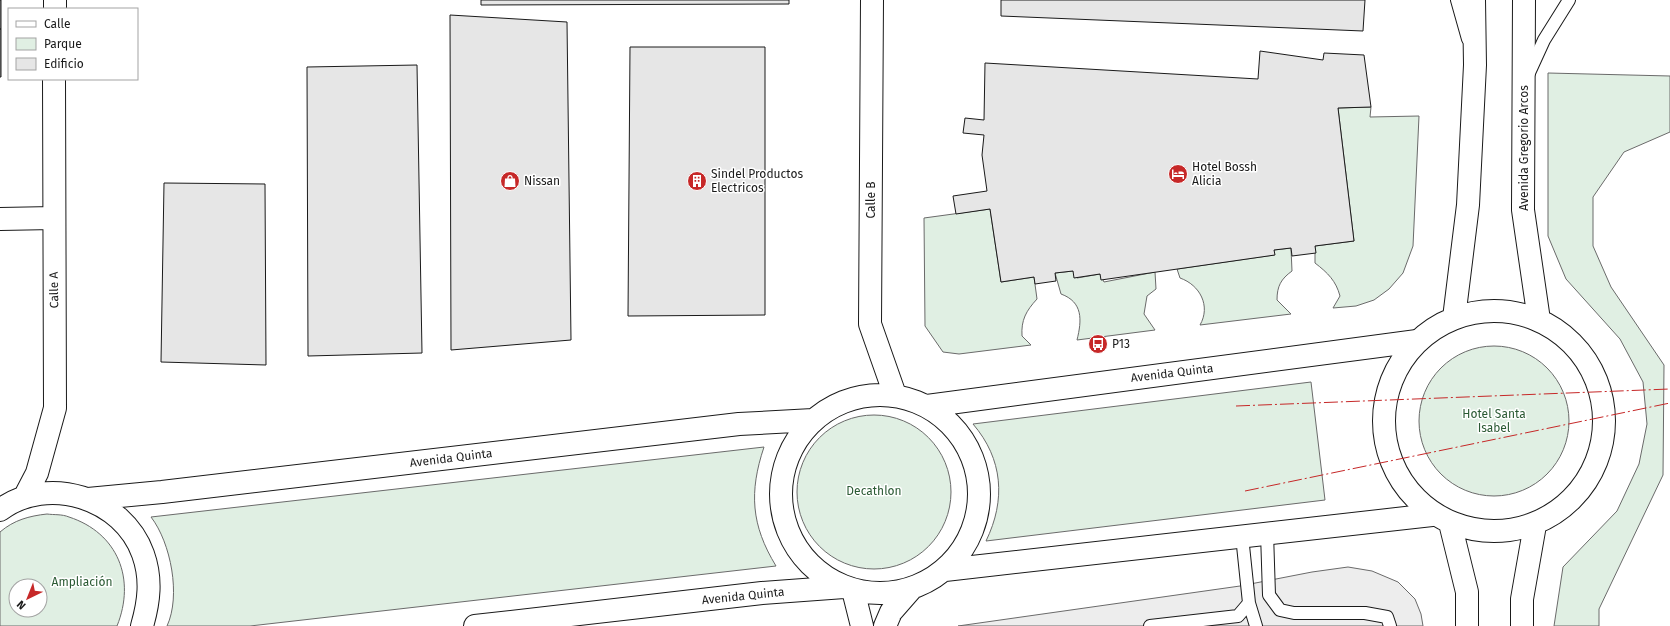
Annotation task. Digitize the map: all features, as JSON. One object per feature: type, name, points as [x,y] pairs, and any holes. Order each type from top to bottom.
[{"type":"street","name":"Calle B","points":[[872,0],[870,324],[895,396]]},
{"type":"street","points":[[1454,318],[1468,205],[1475,65],[1474,0]]},
{"type":"street","name":"Avenida Gregorio Arcos","points":[[1524,0],[1523,210],[1539,320]]},
{"type":"street","name":"Calle A","points":[[9,503],[37,473],[55,408],[53,218],[54,80]]},
{"type":"street","points":[[0,219],[53,218]]},
{"type":"street","points":[[945,570],[969,540],[980,503],[975,465],[957,431],[927,406],[895,396],[866,395],[838,404],[813,420],[793,447],[782,478],[782,512],[794,544],[815,569],[848,588],[866,593],[889,594],[912,588],[945,570],[1267,533],[1441,519],[1492,533],[1535,525],[1571,502],[1584,484],[1596,466],[1606,424],[1598,381],[1575,345],[1539,320],[1496,310],[1454,318],[1417,341],[1392,376],[1383,419],[1391,462],[1414,498],[1441,519],[1467,592],[1467,626]]},
{"type":"street","name":"Avenida Quinta","points":[[927,406],[1417,341]]},
{"type":"street","name":"Avenida Quinta","points":[[88,498],[170,492],[739,424],[813,420]]},
{"type":"street","points":[[9,503],[35,494],[70,493],[88,498],[119,518],[132,532],[144,554],[149,580],[149,603],[142,626]]},
{"type":"street","points":[[1522,626],[1522,599],[1535,525]]},
{"type":"street","points":[[848,588],[862,626]]},
{"type":"street","name":"Avenida Quinta","points":[[475,626],[754,594],[848,588]]},
{"type":"street","points":[[885,626],[891,612],[912,588]]},
{"type":"lane","points":[[1457,0],[1475,65]]},
{"type":"lane","points":[[1524,81],[1544,40],[1569,0]]},
{"type":"lane","points":[[1267,533],[1269,595],[1280,610],[1294,613],[1365,613],[1386,617],[1390,626]]},
{"type":"lane","points":[[1242,536],[1249,603],[1256,626]]},
{"type":"lane","points":[[1150,626],[1238,616],[1249,603]]},
{"type":"green space","points":[[1548,73],[1670,76],[1670,132],[1624,152],[1593,197],[1593,246],[1611,287],[1664,365],[1663,475],[1599,609],[1599,626],[1554,626],[1563,567],[1617,511],[1639,464],[1647,424],[1643,382],[1620,339],[1566,279],[1548,236]]},
{"type":"green space","points":[[1371,107],[1370,117],[1419,116],[1413,246],[1403,273],[1389,289],[1374,300],[1356,306],[1333,308],[1340,296],[1331,278],[1315,263],[1315,246],[1354,241],[1338,108]]},
{"type":"green space","points":[[990,209],[1001,282],[1034,277],[1037,299],[1025,316],[1022,325],[1022,336],[1031,345],[959,354],[943,352],[925,326],[924,218]]},
{"type":"green space","points":[[1291,248],[1292,271],[1280,283],[1277,300],[1291,314],[1200,325],[1204,311],[1202,297],[1193,286],[1180,278],[1177,269],[1274,255],[1274,250]]},
{"type":"green space","points":[[1073,271],[1077,278],[1100,274],[1104,282],[1155,272],[1156,289],[1147,296],[1144,314],[1155,330],[1077,340],[1080,326],[1079,312],[1077,307],[1068,297],[1061,294],[1055,273]]},
{"type":"green space","name":"Hotel Santa Isabel","points":[[1494,346],[1523,352],[1547,368],[1563,392],[1569,421],[1563,450],[1547,474],[1523,490],[1494,496],[1465,490],[1441,474],[1425,450],[1419,421],[1425,392],[1441,368],[1465,352]]},
{"type":"green space","points":[[1311,382],[1325,500],[986,541],[997,510],[999,495],[998,480],[996,466],[990,451],[983,437],[973,424]]},
{"type":"green space","name":"Decathlon","points":[[874,415],[889,417],[910,424],[917,428],[933,443],[938,449],[945,463],[951,492],[949,507],[942,528],[938,535],[923,551],[917,556],[903,563],[874,569],[859,567],[838,560],[831,556],[815,541],[810,535],[803,521],[797,492],[799,477],[806,456],[810,449],[825,433],[831,428],[845,421]]},
{"type":"green space","points":[[764,447],[756,479],[755,508],[761,536],[776,566],[250,626],[167,626],[173,600],[172,570],[164,541],[151,517]]},
{"type":"green space","name":"Ampliación","points":[[47,514],[64,515],[86,524],[100,534],[111,546],[123,575],[124,591],[122,608],[117,626],[0,626],[0,532],[16,522],[28,517]]},
{"type":"shaded area","points":[[1348,567],[1372,571],[1398,582],[1415,599],[1421,614],[1423,626],[958,626],[1240,586],[1312,572]]},
{"type":"building","points":[[1,0],[1,29],[0,29]]},
{"type":"building","points":[[481,0],[789,0],[789,4],[481,5]]},
{"type":"building","points":[[1001,0],[1365,0],[1363,31],[1001,16]]},
{"type":"building","name":"Nissan","points":[[450,15],[567,22],[571,340],[451,350]]},
{"type":"building","points":[[1,29],[1,77],[0,77]]},
{"type":"building","name":"Sindel Productos Electricos","points":[[630,47],[765,47],[765,315],[628,316]]},
{"type":"building","name":"Hotel Bossh Alicia","points":[[1260,51],[1323,60],[1324,53],[1364,55],[1371,107],[1338,108],[1354,241],[1315,246],[1316,253],[1292,256],[1291,248],[1274,250],[1275,255],[1101,280],[1100,274],[1074,278],[1073,271],[1055,273],[1056,281],[1035,284],[1034,277],[1001,282],[990,209],[956,214],[953,196],[987,191],[982,155],[984,135],[963,133],[965,118],[984,120],[985,63],[1258,79]]},
{"type":"building","points":[[417,65],[422,353],[308,356],[307,67]]},
{"type":"building","points":[[164,183],[265,184],[266,365],[161,362]]},
{"type":"power","points":[[1236,406],[1670,389]]},
{"type":"power","points":[[1245,491],[1670,403]]},
{"type":"place","name":"Hotel Bossh Alicia","points":[[1178,174]]},
{"type":"place","name":"Nissan","points":[[510,181]]},
{"type":"place","name":"Sindel Productos Electricos","points":[[697,181]]},
{"type":"place","name":"P13","points":[[1098,344]]}]
